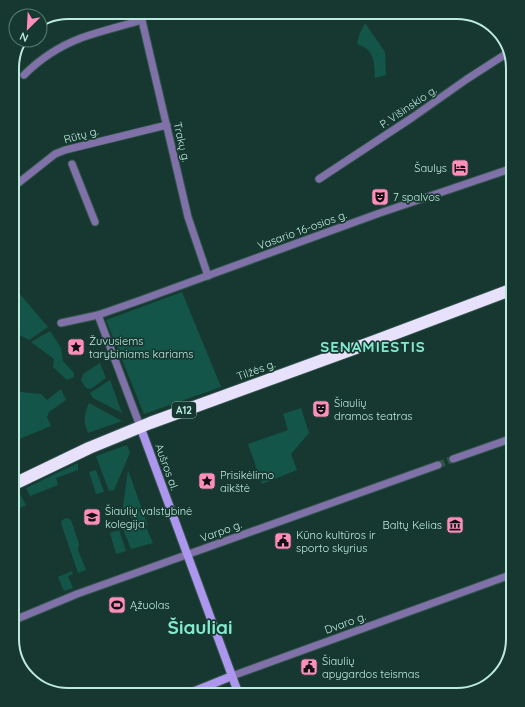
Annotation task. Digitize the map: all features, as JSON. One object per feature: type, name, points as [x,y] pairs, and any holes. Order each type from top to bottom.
[{"type":"highway","name":"Tilžės g.","points":[[19,482],[89,448],[140,426],[506,292]]},
{"type":"main road","name":"Aušros al.","points":[[140,426],[236,688]]},
{"type":"main road","name":"Dvaro g.","points":[[202,688],[232,676]]},
{"type":"street","points":[[24,74],[44,58],[80,39],[142,20]]},
{"type":"street","name":"Trakų g.","points":[[142,20],[188,217],[208,276]]},
{"type":"street","name":"P. Višinskio g.","points":[[319,179],[413,118],[467,79],[504,55]]},
{"type":"street","name":"Rūtų g.","points":[[19,182],[55,154],[65,150],[167,124]]},
{"type":"street","points":[[72,164],[95,222]]},
{"type":"street","name":"Vasario 16-osios g.","points":[[61,323],[98,315],[377,214],[506,170]]},
{"type":"street","name":"Aušros al.","points":[[98,315],[140,426]]},
{"type":"street","points":[[453,459],[506,440]]},
{"type":"street","name":"Varpo g.","points":[[19,618],[77,594],[438,465]]},
{"type":"street","name":"Dvaro g.","points":[[232,676],[506,577]]},
{"type":"green space","points":[[365,23],[385,52],[386,75],[375,78],[374,61],[370,53],[363,46],[357,44],[359,35]]},
{"type":"green space","points":[[182,292],[221,387],[144,414],[106,320]]},
{"type":"green space","points":[[19,293],[48,327],[29,340],[19,335]]},
{"type":"green space","points":[[50,331],[61,348],[63,361],[74,373],[74,377],[67,380],[53,367],[54,359],[31,342]]},
{"type":"green space","points":[[100,363],[106,378],[91,389],[86,388],[81,380],[83,374]]},
{"type":"green space","points":[[110,380],[122,413],[93,398],[90,393]]},
{"type":"green space","points":[[61,389],[66,400],[49,412],[47,417],[51,426],[19,439],[19,392],[41,394],[47,400]]},
{"type":"green space","points":[[89,403],[122,421],[88,433],[85,425],[85,418]]},
{"type":"green space","points":[[301,408],[309,433],[291,454],[297,470],[262,484],[248,444],[288,430],[283,414]]},
{"type":"green space","points":[[127,445],[130,453],[114,490],[109,491],[96,456]]},
{"type":"green space","points":[[78,463],[78,470],[56,478],[58,485],[30,496],[26,488]]},
{"type":"green space","points":[[96,470],[104,492],[96,494],[89,472]]},
{"type":"green space","points":[[128,470],[148,526],[122,513]]},
{"type":"green space","points":[[19,492],[26,505],[19,508]]},
{"type":"green space","points":[[67,518],[71,520],[79,544],[78,550],[86,570],[78,573],[61,521]]},
{"type":"green space","points":[[123,520],[147,529],[153,543],[131,549],[120,521]]},
{"type":"green space","points":[[119,530],[126,551],[116,554],[110,533]]},
{"type":"green space","points":[[72,571],[73,574],[68,576],[73,588],[64,591],[58,577]]},
{"type":"tunnel","points":[[438,465],[453,459]]},
{"type":"place","name":"Šaulys","points":[[460,168]]},
{"type":"place","name":"7 spalvos","points":[[380,197]]},
{"type":"place","name":"Žuvusiems tarybiniams kariams","points":[[76,347]]},
{"type":"place","name":"Šiaulių dramos teatras","points":[[321,409]]},
{"type":"place","name":"Prisikėlimo aikštė","points":[[207,481]]},
{"type":"place","name":"Šiaulių valstybinė kolegija","points":[[92,517]]},
{"type":"place","name":"Baltų Kelias","points":[[455,525]]},
{"type":"place","name":"Kūno kultūros ir sporto skyrius","points":[[283,541]]},
{"type":"place","name":"Ąžuolas","points":[[117,605]]},
{"type":"place","name":"Šiaulių apygardos teismas","points":[[309,667]]},
{"type":"district","name":"SENAMIESTIS","points":[[373,346]]},
{"type":"district","name":"Šiauliai","points":[[200,627]]}]
